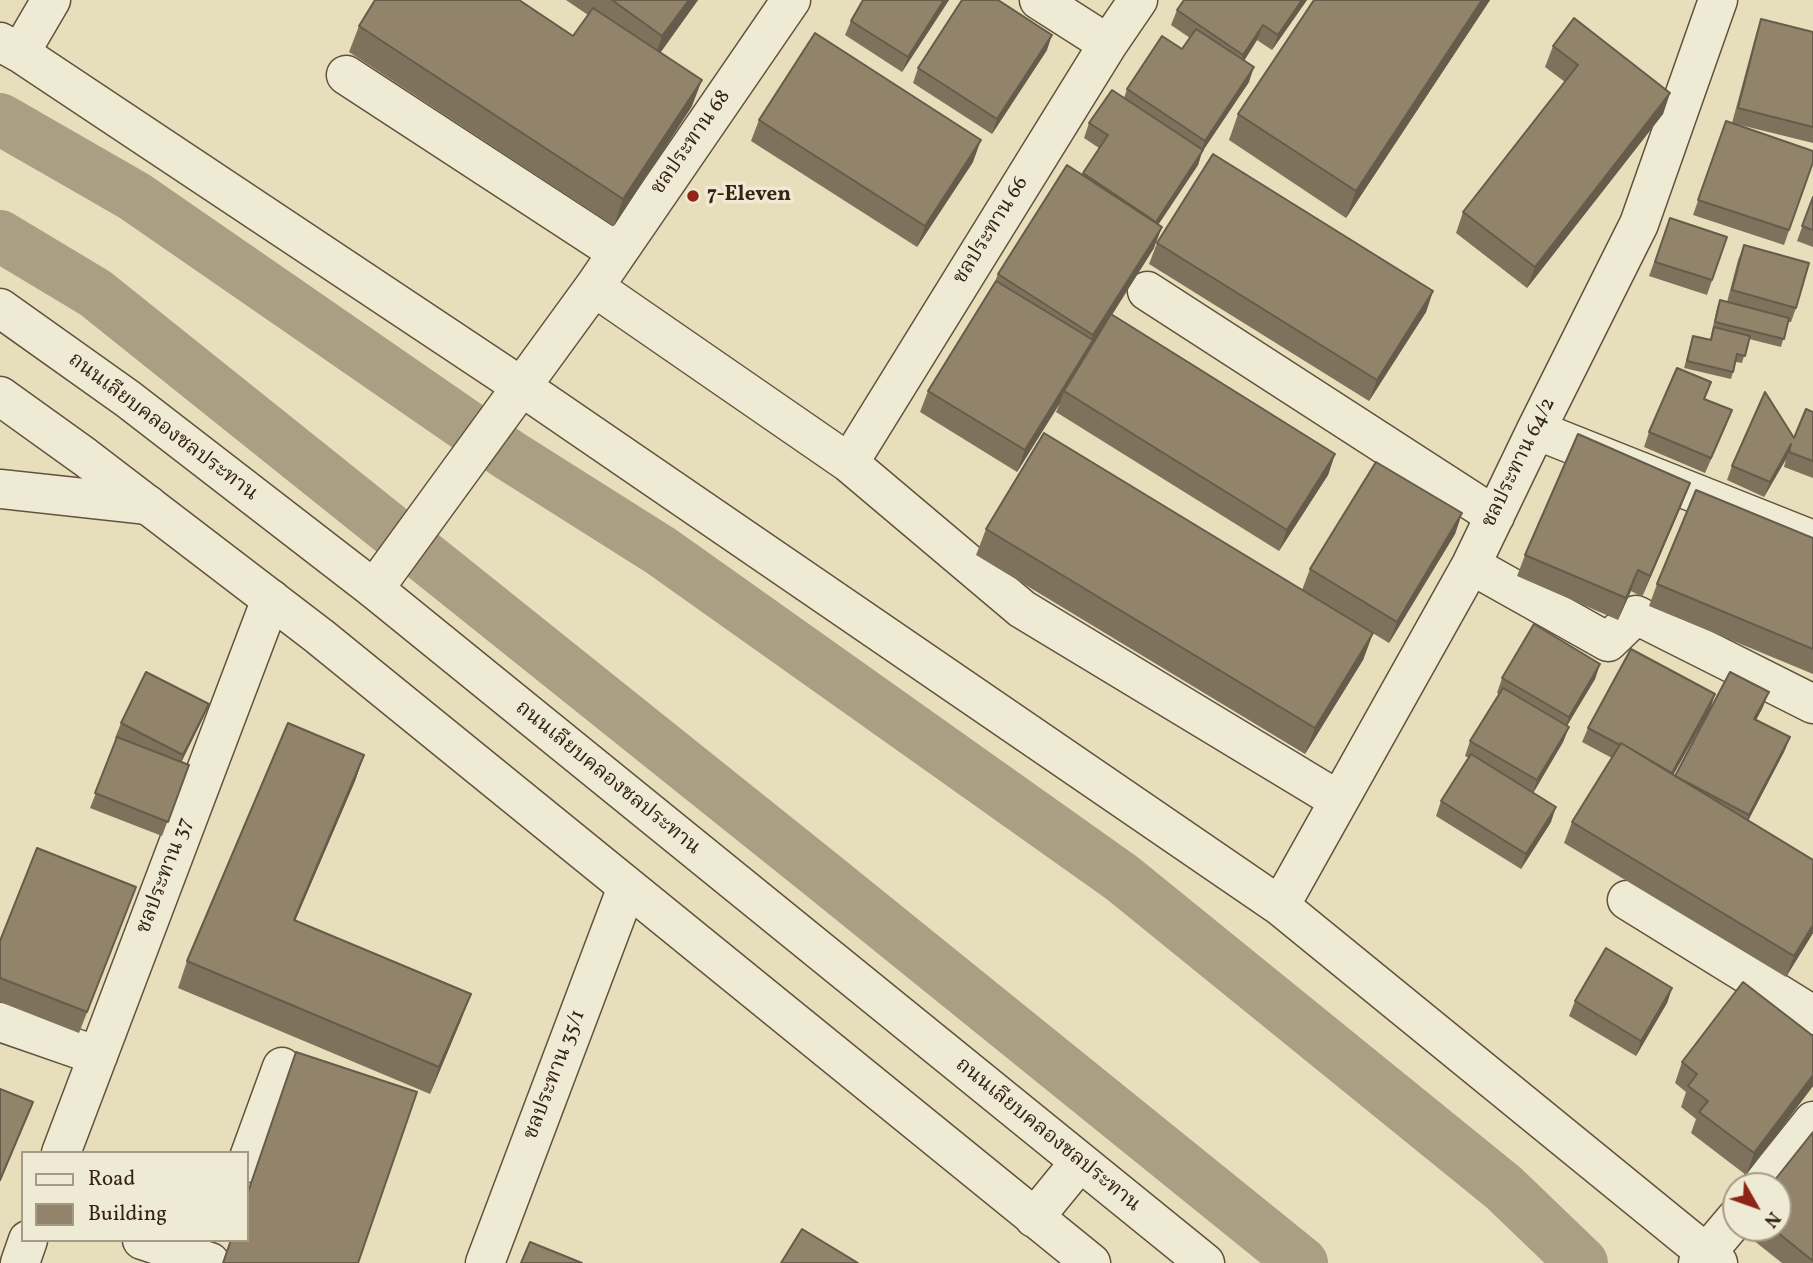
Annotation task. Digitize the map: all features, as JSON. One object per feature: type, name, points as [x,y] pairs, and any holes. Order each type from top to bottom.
[{"type":"street","points":[[51,0],[10,48],[522,387],[1280,906],[1708,1260],[1722,1239]]},
{"type":"street","name":"ชลประทาน 68","points":[[374,589],[594,287],[791,0]]},
{"type":"street","points":[[1039,0],[1108,44]]},
{"type":"street","name":"ชลประทาน 66","points":[[849,463],[1108,44],[1138,0]]},
{"type":"street","name":"ชลประทาน 64/2","points":[[1280,906],[1471,565],[1639,223],[1718,0]]},
{"type":"street","points":[[346,75],[617,252]]},
{"type":"street","points":[[594,287],[849,463],[1022,609],[1338,800]]},
{"type":"street","points":[[1147,291],[1494,516]]},
{"type":"street","name":"ถนนเลียบคลองชลประทาน","points":[[0,307],[128,399],[374,589],[1205,1263]]},
{"type":"street","points":[[0,396],[85,457],[319,636],[1091,1263]]},
{"type":"street","points":[[1536,430],[1813,540]]},
{"type":"street","points":[[0,489],[148,505]]},
{"type":"street","points":[[1471,565],[1608,642],[1636,615],[1813,704]]},
{"type":"street","name":"ชลประทาน 37","points":[[62,1151],[271,599]]},
{"type":"street","name":"ชลประทาน 35/1","points":[[485,1263],[627,887]]},
{"type":"street","points":[[1627,900],[1813,1015]]},
{"type":"street","points":[[0,1022],[98,1056]]},
{"type":"street","points":[[248,1160],[282,1067]]},
{"type":"street","points":[[1772,1172],[1813,1121]]},
{"type":"street","points":[[1034,1218],[1079,1163]]},
{"type":"street","points":[[20,1263],[27,1242]]},
{"type":"street","points":[[151,1242],[213,1255]]},
{"type":"building","points":[[375,0],[519,0],[573,36],[593,8],[702,80],[623,199],[359,26]]},
{"type":"building","points":[[612,0],[689,0],[662,36]]},
{"type":"building","points":[[863,0],[944,0],[908,57],[851,21]]},
{"type":"building","points":[[962,0],[998,0],[1052,35],[997,119],[918,68]]},
{"type":"building","points":[[1184,0],[1302,0],[1278,35],[1263,25],[1243,55],[1177,10]]},
{"type":"building","points":[[1314,0],[1482,0],[1356,191],[1238,114]]},
{"type":"building","points":[[1574,18],[1670,93],[1535,267],[1463,212],[1578,65],[1553,46]]},
{"type":"building","points":[[1761,19],[1813,32],[1813,127],[1738,108]]},
{"type":"building","points":[[1196,29],[1254,67],[1205,141],[1127,89],[1162,36],[1182,49]]},
{"type":"building","points":[[815,33],[981,140],[925,226],[759,120]]},
{"type":"building","points":[[1112,90],[1203,150],[1156,222],[1083,173],[1108,135],[1089,123]]},
{"type":"building","points":[[1726,121],[1813,151],[1813,162],[1789,230],[1698,200]]},
{"type":"building","points":[[1213,154],[1433,291],[1377,380],[1157,243]]},
{"type":"building","points":[[1067,165],[1162,227],[1093,335],[998,274]]},
{"type":"building","points":[[1813,197],[1813,230],[1802,226]]},
{"type":"building","points":[[1670,218],[1727,237],[1712,280],[1655,262]]},
{"type":"building","points":[[1744,245],[1809,263],[1796,308],[1732,290]]},
{"type":"building","points":[[996,281],[1093,340],[1025,450],[928,391]]},
{"type":"building","points":[[1720,300],[1789,318],[1784,339],[1715,322]]},
{"type":"building","points":[[1111,314],[1335,454],[1287,530],[1064,391]]},
{"type":"building","points":[[1714,327],[1750,336],[1745,356],[1737,354],[1733,372],[1687,361],[1693,336],[1711,340]]},
{"type":"building","points":[[1677,368],[1711,382],[1704,399],[1732,410],[1711,458],[1649,432]]},
{"type":"building","points":[[1765,392],[1794,438],[1806,409],[1813,412],[1813,461],[1789,452],[1791,444],[1770,482],[1732,466]]},
{"type":"building","points":[[1044,433],[1373,633],[1315,728],[986,529]]},
{"type":"building","points":[[1578,434],[1690,483],[1650,576],[1638,570],[1626,598],[1525,555]]},
{"type":"building","points":[[1376,462],[1462,513],[1397,622],[1310,569]]},
{"type":"building","points":[[1696,490],[1813,538],[1813,649],[1657,584]]},
{"type":"building","points":[[1534,624],[1600,664],[1569,717],[1502,678]]},
{"type":"building","points":[[1631,649],[1715,694],[1672,773],[1621,743],[1620,745],[1588,728]]},
{"type":"building","points":[[146,672],[209,704],[183,755],[121,723]]},
{"type":"building","points":[[1730,672],[1769,692],[1754,719],[1790,737],[1749,815],[1675,776]]},
{"type":"building","points":[[1503,688],[1569,727],[1537,780],[1470,741]]},
{"type":"building","points":[[288,723],[364,755],[294,920],[471,994],[439,1067],[187,961]]},
{"type":"building","points":[[117,737],[189,765],[168,822],[95,793]]},
{"type":"building","points":[[1621,743],[1813,860],[1813,925],[1794,956],[1572,822]]},
{"type":"building","points":[[1471,754],[1556,807],[1526,854],[1441,801]]},
{"type":"building","points":[[37,848],[136,887],[87,1012],[0,978],[0,941]]},
{"type":"building","points":[[1606,948],[1672,988],[1641,1041],[1575,1001]]},
{"type":"building","points":[[1743,982],[1813,1036],[1813,1075],[1754,1153],[1699,1112],[1708,1101],[1688,1086],[1697,1074],[1682,1062]]},
{"type":"building","points":[[296,1052],[417,1092],[358,1263],[223,1263],[230,1242],[248,1242],[248,1192]]},
{"type":"building","points":[[0,1089],[33,1102],[0,1180]]},
{"type":"building","points":[[1813,1132],[1813,1261],[1789,1242],[1792,1242],[1792,1172],[1781,1172]]},
{"type":"building","points":[[802,1229],[858,1263],[781,1263]]},
{"type":"building","points":[[530,1242],[582,1263],[521,1263]]},
{"type":"waterway","points":[[0,119],[134,196],[509,455],[661,551],[1122,878],[1504,1188],[1582,1263]]},
{"type":"waterway","points":[[0,236],[95,293],[1302,1263]]},
{"type":"place","name":"7-Eleven","points":[[693,196]]}]
